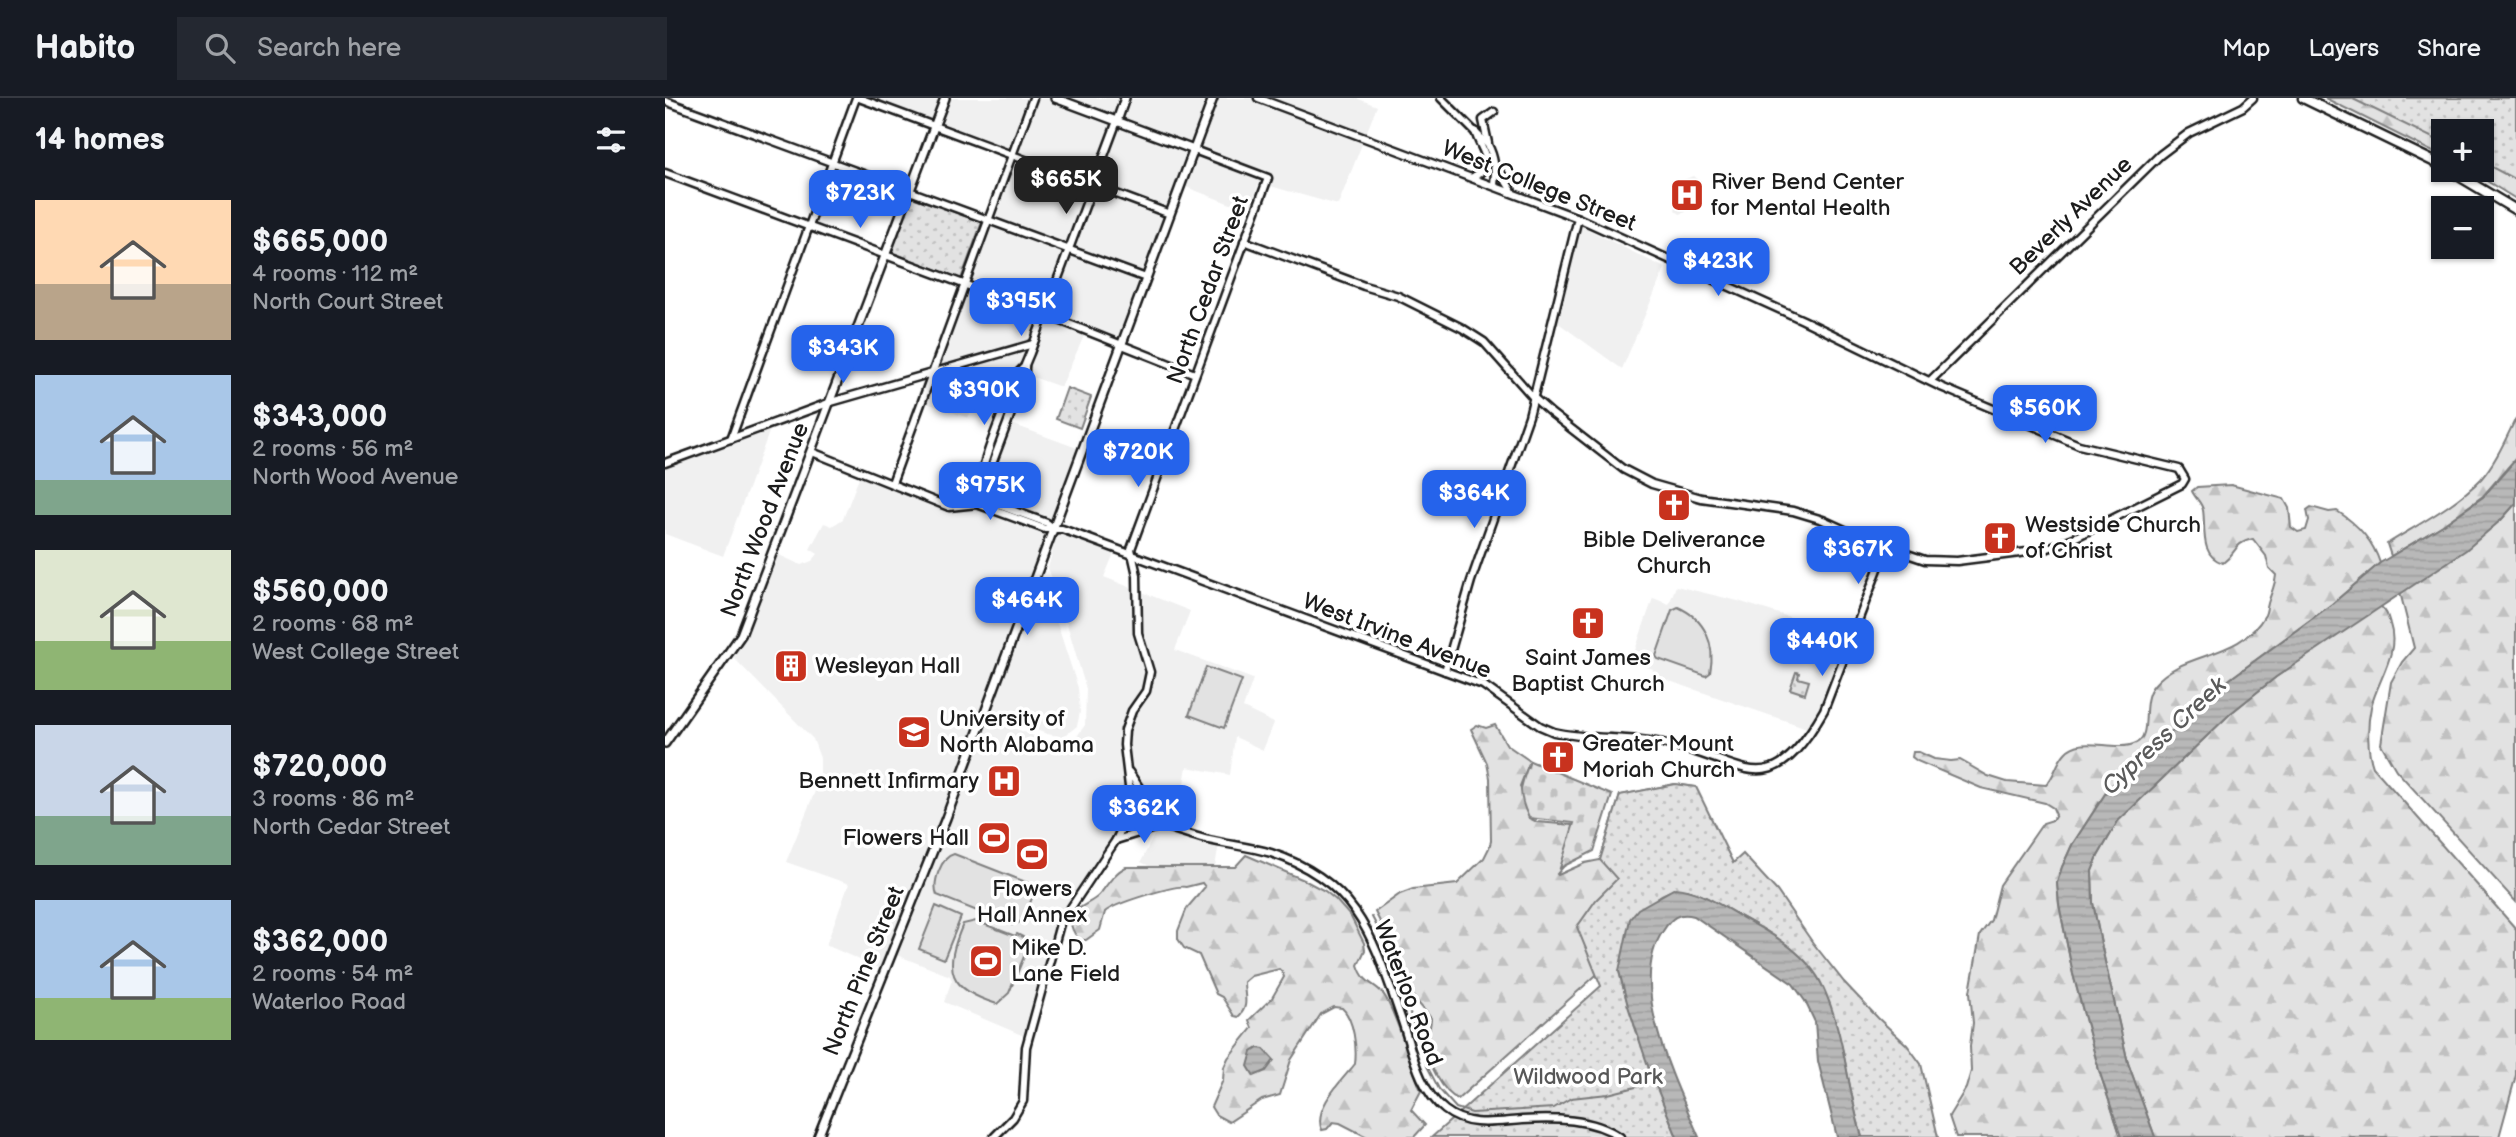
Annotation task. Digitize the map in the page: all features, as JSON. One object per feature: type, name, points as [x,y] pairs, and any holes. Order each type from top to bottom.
[{"type":"main road","name":"North Wood Avenue","points":[[665,743],[741,635],[945,98]]},
{"type":"main road","points":[[1055,98],[1194,150]]},
{"type":"main road","points":[[1117,121],[1125,98]]},
{"type":"main road","name":"North Pine Street","points":[[818,1137],[911,908],[1213,98]]},
{"type":"main road","points":[[2303,98],[2431,160]]},
{"type":"main road","points":[[2469,182],[2516,210]]},
{"type":"street","points":[[731,439],[858,98],[1170,214]]},
{"type":"street","points":[[892,483],[1033,98]]},
{"type":"street","name":"West College Street","points":[[1258,98],[1578,218],[1930,381],[2079,445],[2179,469],[2185,479],[2182,484],[2074,538],[2043,550],[1957,561],[1935,561],[1886,548]]},
{"type":"street","points":[[1441,98],[1488,145]]},
{"type":"street","name":"Beverly Avenue","points":[[1930,381],[2160,155],[2189,133],[2243,107],[2253,98]]},
{"type":"street","points":[[665,101],[1146,278]]},
{"type":"street","points":[[1494,111],[1483,120],[1488,145],[1513,192]]},
{"type":"street","points":[[978,501],[1018,373],[1025,365],[1117,121]]},
{"type":"street","points":[[1473,177],[1484,172],[1487,167],[1487,160],[1475,130]]},
{"type":"street","name":"North Cedar Street","points":[[1128,815],[1130,795],[1124,745],[1125,730],[1132,711],[1146,691],[1150,671],[1138,633],[1137,575],[1131,549],[1268,178],[1194,150]]},
{"type":"street","points":[[1494,185],[1495,162]]},
{"type":"street","points":[[665,173],[1044,314],[1195,374]]},
{"type":"street","points":[[1444,671],[1471,581],[1534,397],[1578,218]]},
{"type":"street","points":[[1244,241],[1398,296],[1462,328],[1484,342],[1534,397],[1603,454],[1652,484],[1701,498],[1813,517],[1886,548]]},
{"type":"street","points":[[665,463],[831,402],[1033,344]]},
{"type":"street","points":[[812,452],[949,507],[978,501]]},
{"type":"street","points":[[935,500],[949,503],[961,498],[978,485],[989,465]]},
{"type":"street","points":[[978,485],[978,501]]},
{"type":"street","points":[[961,498],[978,501]]},
{"type":"street","name":"West Irvine Avenue","points":[[978,501],[1047,523],[1053,528],[1132,554],[1483,685],[1540,726],[1554,732],[1661,742],[1746,771],[1766,771],[1781,763],[1810,733],[1824,710],[1886,548]]},
{"type":"street","points":[[1116,840],[1164,825],[1128,769]]},
{"type":"street","points":[[994,1137],[1013,1118],[1023,1101],[1026,1047],[1060,924],[1116,840],[1128,815]]},
{"type":"street","name":"Waterloo Road","points":[[1128,815],[1211,840],[1239,844],[1273,854],[1318,874],[1341,894],[1360,917],[1373,942],[1426,1089],[1446,1111],[1473,1123],[1558,1119],[1593,1125],[1620,1137]]},
{"type":"shaded area","points":[[851,98],[1356,98],[1377,106],[1338,205],[1259,183],[1249,211],[1181,185],[1123,350],[1084,336],[1061,387],[1030,376],[1021,396],[983,381],[968,418],[916,399],[1007,156],[850,101]]},
{"type":"shaded area","name":"River Bend Center for Mental Health","points":[[1693,176],[1701,183],[1699,194],[1689,197],[1686,212],[1680,214],[1675,210],[1683,180]]},
{"type":"shaded area","points":[[1581,226],[1665,268],[1622,369],[1557,322]]},
{"type":"shaded area","name":"University of North Alabama","points":[[1012,424],[1077,448],[978,714],[1055,744],[1075,739],[1085,725],[1086,689],[1059,596],[1048,568],[1057,535],[1061,532],[1115,551],[1104,577],[1190,611],[1175,650],[1253,679],[1243,708],[1274,723],[1263,750],[1235,737],[1230,775],[1187,767],[1175,833],[1219,844],[1214,872],[1157,870],[1141,862],[1155,833],[1121,843],[1113,838],[1052,932],[1024,1036],[944,1002],[952,980],[950,976],[889,952],[882,967],[878,968],[826,945],[849,884],[786,862],[820,779],[820,758],[813,739],[734,658],[777,554],[801,565],[812,561],[818,554],[810,549],[824,523],[832,526],[843,519],[860,475],[948,508],[977,510],[982,507]]},
{"type":"shaded area","points":[[771,427],[723,556],[665,534],[665,466]]},
{"type":"shaded area","name":"Cypress Creek","points":[[2516,459],[2516,503],[2501,520],[2466,550],[2276,677],[2231,713],[2118,821],[2092,871],[2093,903],[2128,1063],[2155,1137],[2121,1137],[2099,1070],[2073,974],[2059,904],[2057,883],[2072,845],[2109,788],[2230,679],[2332,604],[2380,563],[2483,497]]},
{"type":"shaded area","points":[[1038,584],[1046,589],[1078,688],[1080,712],[1077,726],[1063,737],[1047,734],[991,713]]},
{"type":"shaded area","points":[[1676,586],[1738,601],[1850,636],[1821,709],[1810,729],[1652,675],[1653,669],[1631,662],[1653,598],[1669,604]]},
{"type":"shaded area","points":[[1675,888],[1702,895],[1766,931],[1789,946],[1816,975],[1836,1023],[1862,1137],[1837,1137],[1818,1061],[1815,1022],[1793,984],[1694,916],[1684,915],[1672,919],[1663,931],[1653,953],[1650,978],[1658,1034],[1678,1090],[1699,1137],[1677,1137],[1649,1069],[1619,971],[1630,919],[1638,909]]},
{"type":"shaded area","points":[[1258,1048],[1264,1049],[1274,1060],[1266,1071],[1254,1076],[1248,1066],[1252,1052]]},
{"type":"green space","points":[[2325,98],[2377,98],[2431,125],[2431,151]]},
{"type":"green space","points":[[2351,98],[2516,98],[2516,180],[2494,168],[2494,119],[2431,119],[2431,137]]},
{"type":"green space","points":[[2494,158],[2516,169],[2516,199],[2488,182],[2494,182]]},
{"type":"green space","points":[[912,197],[982,222],[961,279],[891,252]]},
{"type":"green space","points":[[1067,388],[1091,397],[1080,428],[1056,419]]},
{"type":"green space","points":[[2516,418],[2516,458],[2483,496],[2443,525],[2391,556],[2387,544],[2448,506],[2481,479],[2496,458]]},
{"type":"green space","points":[[2231,485],[2284,499],[2289,508],[2291,527],[2298,532],[2306,530],[2309,520],[2307,510],[2311,507],[2329,512],[2337,511],[2363,533],[2380,563],[2332,604],[2230,679],[2109,788],[2072,845],[2062,867],[2057,883],[2059,904],[2073,974],[2099,1070],[2121,1137],[1956,1137],[1949,1116],[1966,1088],[1971,1071],[1973,1023],[1970,992],[1980,935],[1991,920],[2000,885],[2043,823],[2053,820],[2056,815],[2053,808],[2045,803],[1981,788],[1917,761],[1912,757],[1913,752],[1934,759],[1960,760],[1988,776],[2007,782],[2046,785],[2062,757],[2072,748],[2089,744],[2128,746],[2141,739],[2147,700],[2154,685],[2180,666],[2241,640],[2254,630],[2266,613],[2276,575],[2269,568],[2266,556],[2253,539],[2238,546],[2223,563],[2210,554],[2205,541],[2202,507],[2192,491],[2197,487]]},
{"type":"green space","points":[[2516,503],[2516,902],[2396,770],[2381,744],[2391,682],[2414,648],[2400,592],[2501,520]]},
{"type":"green space","points":[[2380,606],[2389,619],[2392,645],[2370,714],[2368,729],[2373,767],[2516,929],[2516,1075],[2499,1137],[2155,1137],[2128,1063],[2101,944],[2093,903],[2092,871],[2098,856],[2118,821],[2231,713],[2276,677]]},
{"type":"green space","points":[[1678,607],[1695,618],[1710,643],[1710,673],[1706,676],[1656,656],[1672,610]]},
{"type":"green space","points":[[1206,667],[1242,680],[1224,728],[1189,715]]},
{"type":"green space","points":[[1796,672],[1799,673],[1798,678],[1809,681],[1805,694],[1790,689]]},
{"type":"green space","points":[[1477,725],[1486,728],[1495,725],[1507,745],[1530,761],[1520,786],[1529,818],[1537,822],[1576,827],[1564,866],[1558,875],[1585,863],[1600,860],[1620,795],[1675,784],[1696,787],[1691,890],[1458,1099],[1442,1084],[1433,1068],[1427,1046],[1431,1018],[1414,998],[1402,964],[1375,912],[1400,894],[1413,889],[1457,884],[1484,858],[1491,841],[1490,778],[1487,763],[1471,729]]},
{"type":"green space","points":[[1530,761],[1612,795],[1594,851],[1560,868],[1574,823],[1529,818],[1521,790]]},
{"type":"green space","name":"Wildwood Park","points":[[1675,784],[1696,787],[1733,863],[1743,854],[1777,891],[1844,982],[1907,1045],[1921,1064],[1938,1137],[1862,1137],[1831,1010],[1821,987],[1807,966],[1789,947],[1766,931],[1708,898],[1692,891],[1675,890],[1657,898],[1619,971],[1638,1034],[1677,1137],[1432,1137],[1601,986],[1577,927],[1596,900],[1617,879],[1600,860],[1620,795]]},
{"type":"green space","points":[[954,854],[1031,884],[1034,893],[1023,921],[1012,925],[937,895],[939,871],[945,860]]},
{"type":"green space","points":[[1246,855],[1325,891],[1351,917],[1364,943],[1365,950],[1358,965],[1364,977],[1386,998],[1421,1091],[1411,1110],[1425,1125],[1414,1137],[1367,1137],[1333,1122],[1327,1129],[1322,1130],[1321,1113],[1325,1104],[1355,1064],[1352,1026],[1342,1008],[1334,1007],[1321,1014],[1291,1060],[1280,1095],[1262,1100],[1229,1122],[1216,1115],[1211,1107],[1223,1080],[1228,1058],[1252,1028],[1249,1020],[1272,998],[1284,977],[1279,969],[1251,976],[1244,982],[1244,1009],[1238,1017],[1234,1016],[1222,997],[1216,994],[1199,955],[1184,948],[1178,939],[1178,931],[1187,908],[1205,887],[1202,883],[1158,891],[1110,909],[1105,912],[1100,930],[1086,940],[1079,940],[1073,929],[1071,921],[1076,910],[1095,899],[1115,875],[1126,867],[1235,867]]},
{"type":"green space","points":[[936,906],[961,917],[944,959],[919,949]]},
{"type":"green space","name":"Mike D. Lane Field","points":[[976,921],[1023,937],[1028,947],[1009,993],[997,1004],[968,992],[954,976],[953,954],[963,924]]},
{"type":"waterway","points":[[1372,917],[1389,949],[1427,1066],[1439,1089],[1456,1108],[1472,1113],[1554,1108],[1571,1098],[1608,1094],[1656,1082]]},
{"type":"place","name":"River Bend Center for Mental Health","points":[[1687,195]]},
{"type":"place","name":"Bible Deliverance Church","points":[[1674,505]]},
{"type":"place","name":"Westside Church of Christ","points":[[2000,538]]},
{"type":"place","name":"Saint James Baptist Church","points":[[1588,623]]},
{"type":"place","name":"Wesleyan Hall","points":[[791,666]]},
{"type":"place","name":"University of North Alabama","points":[[914,732]]},
{"type":"place","name":"Greater Mount Moriah Church","points":[[1558,757]]},
{"type":"place","name":"Bennett Infirmary","points":[[1004,781]]},
{"type":"place","name":"Flowers Hall","points":[[994,838]]},
{"type":"place","name":"Flowers Hall Annex","points":[[1032,854]]},
{"type":"place","name":"Mike D. Lane Field","points":[[986,961]]}]
